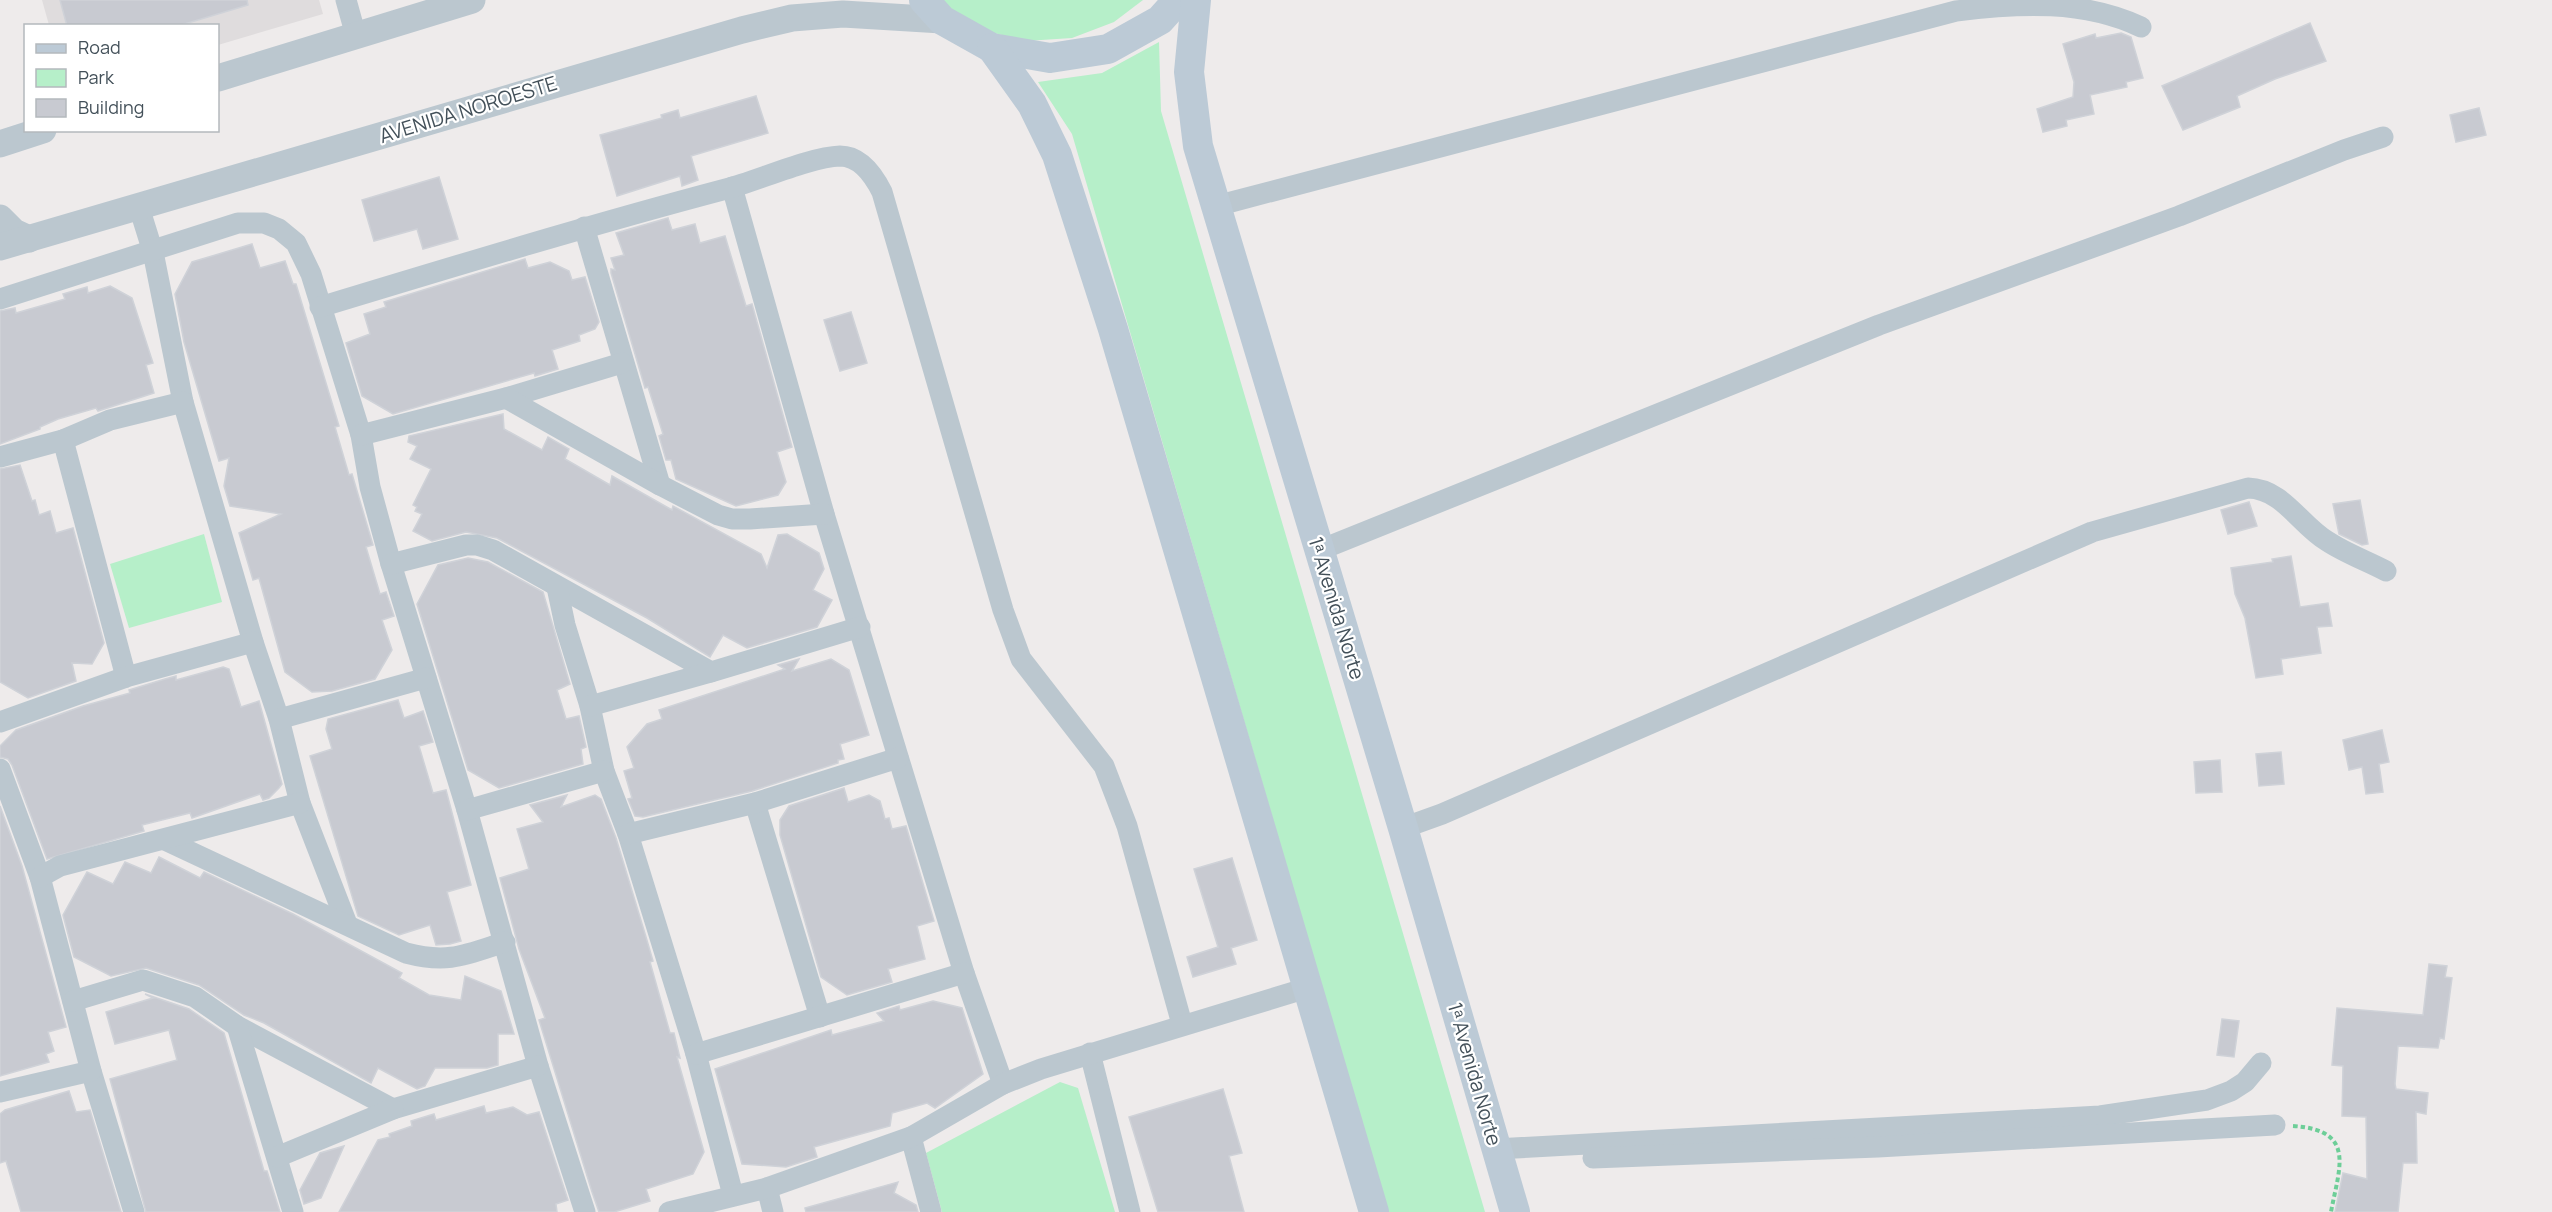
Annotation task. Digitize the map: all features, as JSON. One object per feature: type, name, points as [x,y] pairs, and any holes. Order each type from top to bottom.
[{"type":"main road","points":[[992,48],[1050,58],[1108,49],[1160,21],[1178,0]]},
{"type":"main road","name":"1ᵃ Avenida Norte","points":[[1196,0],[1189,72],[1198,146],[1403,828],[1515,1212]]},
{"type":"main road","points":[[933,10],[992,48],[1032,104],[1057,155],[1113,329],[1374,1212]]},
{"type":"street","points":[[346,0],[356,36]]},
{"type":"street","points":[[219,78],[472,0]]},
{"type":"street","points":[[1216,206],[1956,11],[2031,3],[2080,4],[2121,15],[2141,27]]},
{"type":"street","name":"AVENIDA NOROESTE","points":[[0,247],[642,57],[792,18],[933,10]]},
{"type":"street","points":[[3,145],[38,132]]},
{"type":"street","points":[[1320,550],[1878,325],[2179,216],[2343,150],[2383,137]]},
{"type":"street","points":[[320,307],[584,227],[828,158],[841,156],[849,158],[868,169],[882,192],[1003,610],[1021,659],[1104,766],[1127,826],[1182,1024]]},
{"type":"street","points":[[732,187],[824,514],[964,972],[1003,1084]]},
{"type":"street","points":[[139,207],[153,252],[183,402],[253,642],[279,719],[300,803],[347,924]]},
{"type":"street","points":[[0,218],[14,232],[29,239]]},
{"type":"street","points":[[0,299],[238,223],[264,223],[279,229],[296,243],[311,274],[361,435],[370,487],[391,564],[467,810],[538,1066],[585,1212]]},
{"type":"street","points":[[584,227],[622,363],[660,485]]},
{"type":"street","points":[[361,435],[506,399],[622,363]]},
{"type":"street","points":[[506,399],[718,515],[732,519],[824,514]]},
{"type":"street","points":[[0,457],[63,440],[110,420],[183,402]]},
{"type":"street","points":[[63,440],[126,677]]},
{"type":"street","points":[[1403,828],[1442,814],[2092,532],[2248,488],[2268,490],[2310,529],[2328,542],[2386,571]]},
{"type":"street","points":[[391,564],[466,545],[477,545],[493,550],[711,672]]},
{"type":"street","points":[[557,587],[565,625],[590,706],[604,771],[628,834],[696,1054],[733,1195]]},
{"type":"street","points":[[590,706],[860,627]]},
{"type":"street","points":[[0,722],[126,677],[253,642]]},
{"type":"street","points":[[279,719],[426,678]]},
{"type":"street","points":[[628,834],[755,803],[898,758]]},
{"type":"street","points":[[0,769],[40,877],[91,1071],[134,1212]]},
{"type":"street","points":[[467,810],[604,771]]},
{"type":"street","points":[[40,877],[60,866],[300,803]]},
{"type":"street","points":[[755,803],[820,1017]]},
{"type":"street","points":[[165,840],[406,953],[431,960],[456,958],[504,942]]},
{"type":"street","points":[[696,1054],[964,972]]},
{"type":"street","points":[[73,1001],[143,980],[195,997],[237,1026],[393,1109]]},
{"type":"street","points":[[669,1212],[767,1188],[911,1137],[1003,1084],[1090,1053],[1307,988]]},
{"type":"street","points":[[237,1026],[293,1212]]},
{"type":"street","points":[[1090,1053],[1130,1212]]},
{"type":"street","points":[[1498,1153],[2100,1116],[2207,1100],[2231,1091],[2245,1082],[2261,1063]]},
{"type":"street","points":[[277,1157],[393,1109],[538,1066]]},
{"type":"street","points":[[0,1092],[91,1071]]},
{"type":"street","points":[[1498,1153],[1636,1158],[2275,1125]]},
{"type":"street","points":[[911,1137],[931,1212]]},
{"type":"street","points":[[767,1188],[773,1212]]},
{"type":"path","points":[[2275,1125],[2304,1126],[2323,1132],[2336,1142],[2341,1156],[2331,1212]]},
{"type":"shaded area","points":[[42,0],[319,0],[323,14],[219,45],[219,24],[49,24]]},
{"type":"green space","points":[[937,0],[1143,0],[1114,22],[1072,38],[1026,41],[982,30]]},
{"type":"green space","points":[[1159,42],[1161,111],[1485,1212],[1388,1212],[1072,134],[1038,82],[1102,73]]},
{"type":"green space","points":[[204,534],[222,602],[129,628],[110,564]]},
{"type":"green space","points":[[1060,1082],[1078,1088],[1115,1212],[942,1212],[926,1153]]},
{"type":"building","points":[[60,0],[247,0],[248,5],[185,24],[66,24]]},
{"type":"building","points":[[2310,23],[2326,61],[2275,79],[2237,96],[2240,107],[2183,130],[2162,86]]},
{"type":"building","points":[[2121,33],[2131,37],[2143,78],[2126,82],[2127,87],[2090,95],[2094,114],[2066,120],[2067,126],[2043,132],[2037,109],[2073,97],[2074,82],[2063,44],[2095,34],[2096,38]]},
{"type":"building","points":[[756,96],[768,133],[691,156],[698,180],[682,186],[680,176],[617,196],[600,135],[662,118],[661,115],[678,110],[680,118]]},
{"type":"building","points":[[2479,108],[2486,135],[2456,142],[2450,115]]},
{"type":"building","points":[[439,177],[458,239],[423,249],[417,229],[374,241],[362,200]]},
{"type":"building","points":[[668,218],[672,230],[695,224],[700,243],[725,236],[746,306],[752,304],[792,447],[777,452],[786,482],[778,495],[736,506],[676,479],[671,460],[666,460],[659,436],[663,434],[648,387],[645,388],[611,273],[611,269],[615,270],[611,258],[624,255],[616,233]]},
{"type":"building","points":[[252,244],[260,268],[285,261],[293,284],[296,284],[339,426],[335,427],[349,475],[352,474],[373,545],[366,547],[380,594],[386,592],[394,616],[382,620],[392,650],[375,679],[332,691],[312,692],[285,672],[259,578],[253,580],[239,533],[281,514],[230,506],[224,486],[229,458],[219,461],[184,342],[175,294],[192,262]]},
{"type":"building","points":[[525,259],[528,268],[550,262],[569,271],[572,280],[585,277],[599,322],[595,329],[579,335],[580,341],[552,350],[558,369],[535,376],[534,373],[393,414],[362,396],[346,343],[370,334],[364,314],[386,307],[384,302]]},
{"type":"building","points":[[110,286],[132,298],[153,363],[146,365],[154,393],[98,411],[96,408],[58,419],[40,429],[0,444],[0,311],[15,308],[16,313],[65,299],[63,294],[87,287],[88,293]]},
{"type":"building","points":[[851,312],[867,363],[840,371],[824,320]]},
{"type":"building","points":[[503,414],[504,429],[542,450],[548,437],[569,449],[565,459],[610,485],[612,476],[672,510],[673,506],[761,554],[767,568],[778,535],[787,534],[819,553],[824,569],[813,590],[832,600],[817,627],[747,648],[723,635],[710,657],[647,618],[497,538],[466,532],[432,541],[413,531],[422,514],[415,511],[417,507],[413,505],[431,469],[410,459],[417,446],[408,442],[409,436]]},
{"type":"building","points":[[20,465],[39,515],[50,511],[56,533],[73,528],[104,643],[92,664],[72,663],[76,681],[28,698],[0,682],[0,469]]},
{"type":"building","points":[[2360,500],[2368,544],[2362,545],[2339,534],[2333,504]]},
{"type":"building","points":[[2249,502],[2257,526],[2228,534],[2221,510]]},
{"type":"building","points":[[2291,556],[2300,607],[2328,603],[2332,626],[2317,627],[2321,653],[2281,659],[2283,674],[2256,678],[2245,618],[2235,594],[2231,568],[2273,562],[2272,559]]},
{"type":"building","points":[[468,558],[488,562],[543,592],[570,684],[557,690],[566,719],[579,716],[586,747],[581,749],[583,764],[499,788],[468,770],[417,604],[438,565]]},
{"type":"building","points":[[799,659],[792,671],[831,659],[849,670],[869,735],[840,744],[844,759],[838,760],[838,763],[752,791],[643,817],[635,816],[628,799],[632,798],[624,771],[634,768],[627,747],[647,724],[662,719],[659,710],[785,669],[778,665]]},
{"type":"building","points":[[223,667],[229,669],[241,707],[259,701],[282,784],[279,788],[269,798],[263,800],[260,794],[192,818],[190,813],[142,825],[144,831],[47,859],[12,765],[8,759],[0,757],[0,746],[16,730],[83,706],[130,693],[129,690],[165,679],[176,676],[176,680]]},
{"type":"building","points":[[398,700],[404,718],[423,711],[433,742],[419,746],[433,793],[446,790],[471,885],[447,892],[461,941],[450,944],[436,945],[430,925],[399,935],[358,916],[310,756],[332,749],[326,729],[328,719]]},
{"type":"building","points":[[2382,730],[2389,762],[2379,764],[2383,792],[2366,794],[2362,767],[2349,770],[2343,740]]},
{"type":"building","points":[[2281,752],[2284,784],[2259,786],[2256,754]]},
{"type":"building","points":[[2220,760],[2222,792],[2196,793],[2194,762]]},
{"type":"building","points":[[844,788],[848,802],[869,795],[880,801],[885,819],[889,818],[892,829],[906,826],[934,921],[917,926],[925,959],[888,969],[892,982],[847,995],[821,977],[780,835],[780,820],[789,806]]},
{"type":"building","points":[[567,795],[561,807],[595,795],[601,799],[616,838],[653,961],[650,962],[670,1033],[674,1033],[680,1058],[677,1057],[704,1152],[693,1174],[646,1189],[650,1201],[614,1212],[599,1212],[592,1192],[539,1020],[545,1018],[519,949],[500,878],[529,869],[517,829],[543,822],[530,805]]},
{"type":"building","points":[[0,806],[22,866],[66,1027],[48,1032],[54,1051],[46,1054],[49,1062],[0,1076]]},
{"type":"building","points":[[159,857],[200,878],[204,872],[293,914],[402,973],[399,978],[429,995],[461,1000],[465,976],[501,991],[514,1034],[498,1034],[498,1065],[487,1068],[435,1068],[425,1086],[417,1089],[378,1068],[371,1083],[264,1023],[244,1015],[199,985],[146,968],[111,976],[74,957],[63,915],[87,872],[113,884],[125,862],[151,873]]},
{"type":"building","points":[[1232,858],[1257,940],[1231,948],[1236,964],[1193,977],[1187,957],[1218,947],[1194,869]]},
{"type":"building","points":[[2429,964],[2447,966],[2445,977],[2452,978],[2444,1039],[2440,1038],[2438,1048],[2398,1046],[2395,1084],[2396,1089],[2428,1093],[2426,1114],[2416,1112],[2417,1163],[2403,1163],[2398,1212],[2335,1212],[2343,1173],[2367,1179],[2366,1117],[2342,1116],[2343,1066],[2332,1065],[2337,1008],[2423,1015]]},
{"type":"building","points":[[145,994],[189,1009],[224,1033],[264,1171],[267,1171],[280,1212],[146,1212],[110,1079],[177,1060],[169,1030],[115,1044],[106,1012],[153,998]]},
{"type":"building","points":[[933,1001],[962,1008],[983,1074],[935,1108],[927,1103],[892,1113],[890,1126],[814,1147],[817,1157],[786,1167],[742,1164],[715,1069],[831,1030],[832,1035],[884,1021],[877,1013],[899,1006],[900,1010]]},
{"type":"building","points":[[2222,1019],[2239,1021],[2234,1057],[2217,1055]]},
{"type":"building","points":[[1223,1089],[1242,1153],[1229,1156],[1244,1212],[1158,1212],[1129,1117]]},
{"type":"building","points":[[69,1091],[76,1112],[90,1110],[121,1212],[21,1212],[6,1161],[0,1163],[0,1114],[5,1110]]},
{"type":"building","points":[[484,1106],[486,1113],[513,1107],[527,1115],[539,1112],[568,1200],[556,1204],[557,1212],[339,1212],[378,1140],[412,1126],[411,1121],[434,1114],[436,1120]]},
{"type":"building","points":[[344,1146],[321,1198],[304,1204],[300,1190],[320,1153]]},
{"type":"building","points":[[898,1182],[894,1193],[916,1205],[918,1212],[806,1212],[805,1208]]}]
